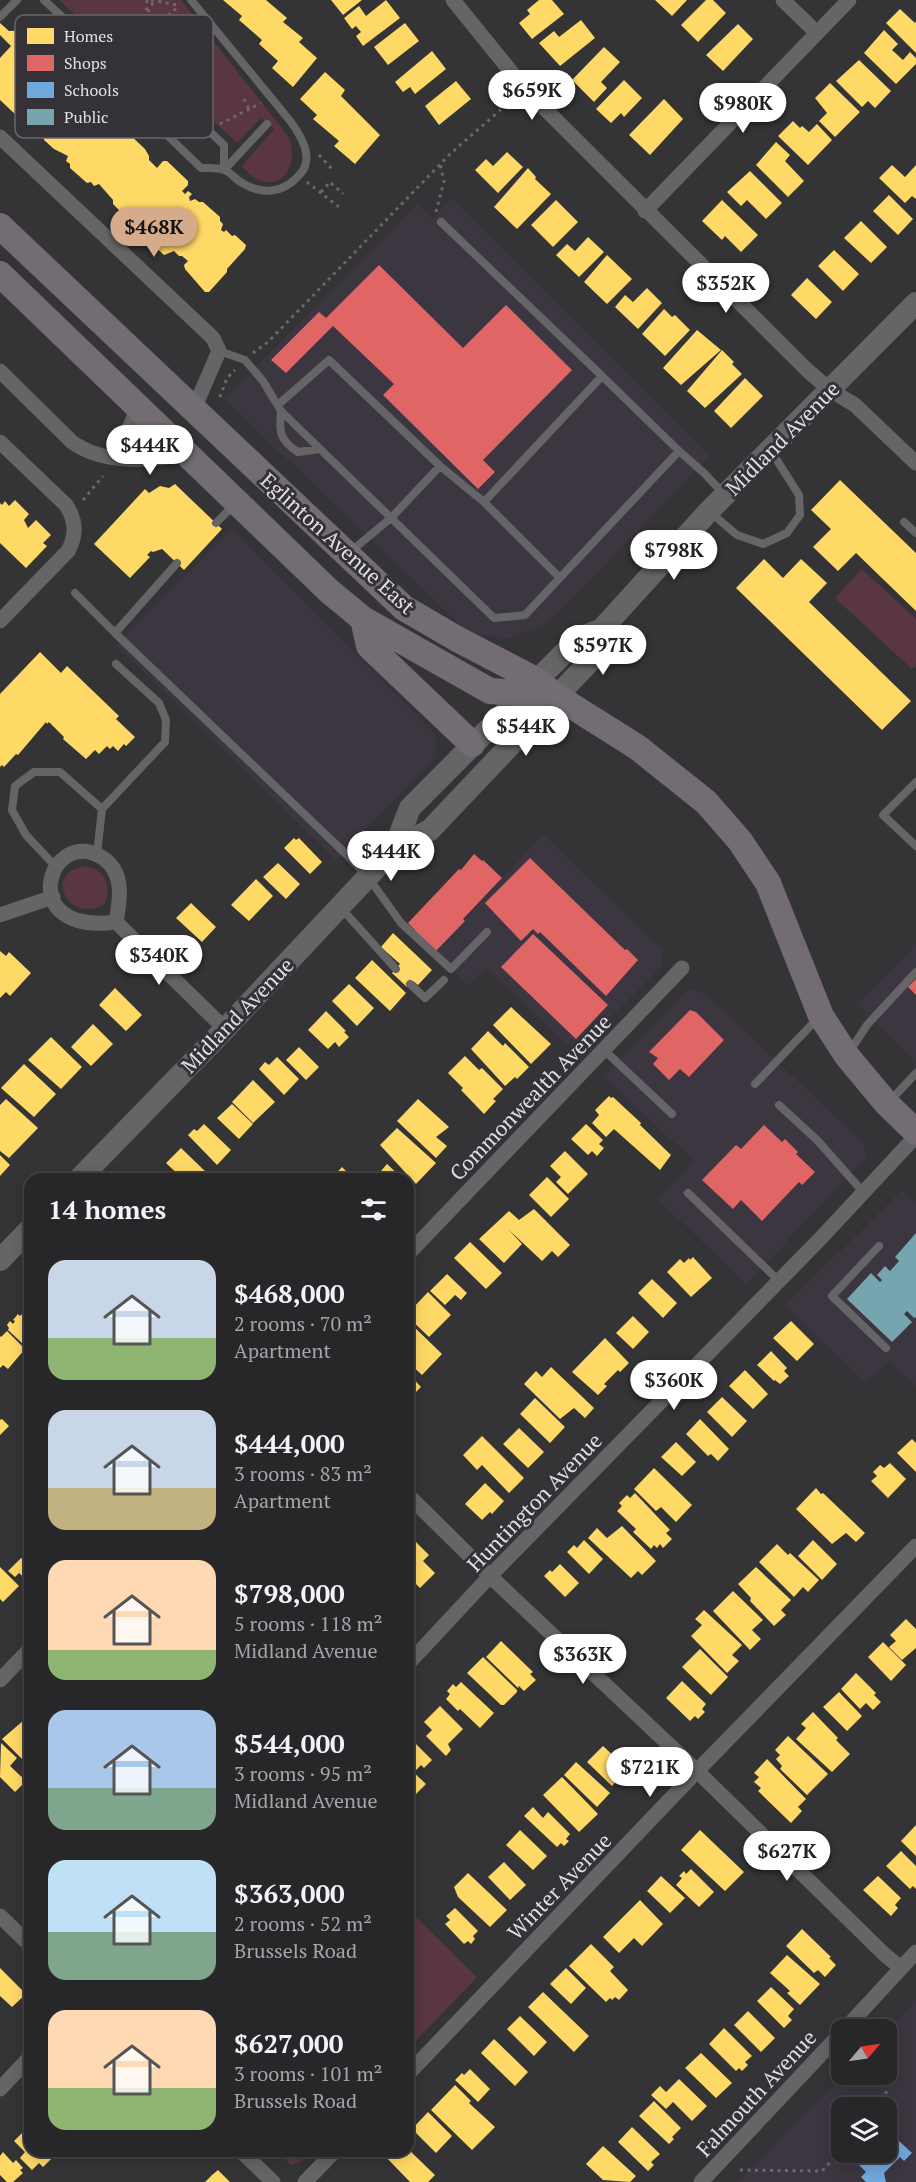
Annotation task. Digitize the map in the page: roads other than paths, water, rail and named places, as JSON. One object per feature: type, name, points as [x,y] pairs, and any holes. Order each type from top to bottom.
[{"type":"main road","name":"Eglinton Avenue East","points":[[0,226],[404,608],[459,640],[529,687],[556,696],[637,747],[706,802],[726,824],[768,883],[821,1016],[847,1056],[887,1104],[916,1134]]},
{"type":"main road","name":"Eglinton Avenue East","points":[[0,274],[330,591],[363,619],[490,691],[529,687]]},
{"type":"main road","name":"Midland Avenue","points":[[394,849],[410,808],[579,638],[602,629],[769,449],[916,303]]},
{"type":"main road","name":"Eglinton Avenue East","points":[[363,619],[369,646],[472,744]]},
{"type":"main road","name":"Midland Avenue","points":[[86,1173],[394,849],[430,830],[595,656],[602,629]]},
{"type":"main road","points":[[0,1260],[24,1235]]},
{"type":"street","points":[[453,0],[525,89],[645,212],[807,370],[830,390],[855,405],[916,463]]},
{"type":"street","points":[[783,0],[817,33]]},
{"type":"street","points":[[645,212],[849,0]]},
{"type":"street","points":[[0,137],[213,338],[219,351],[194,409]]},
{"type":"street","points":[[1,374],[84,451],[97,455],[141,460],[187,454]]},
{"type":"street","points":[[112,456],[123,444],[139,406]]},
{"type":"street","points":[[0,442],[66,505],[75,528],[73,542],[68,551],[0,621]]},
{"type":"street","points":[[91,851],[109,862],[118,879],[119,904],[116,922],[101,924],[71,920],[56,906],[50,889],[50,880],[56,867],[73,852],[91,851]]},
{"type":"street","points":[[0,915],[53,897]]},
{"type":"street","points":[[116,922],[225,1029]]},
{"type":"street","name":"Commonwealth Avenue","points":[[414,1248],[681,968]]},
{"type":"street","name":"Huntington Avenue","points":[[414,1658],[490,1576],[779,1281],[916,1134]]},
{"type":"street","points":[[414,1501],[901,1968]]},
{"type":"street","name":"Winter Avenue","points":[[414,2068],[697,1771],[916,1546]]},
{"type":"street","points":[[0,1680],[24,1655]]},
{"type":"street","points":[[0,1916],[24,1939]]},
{"type":"street","name":"Falmouth Avenue","points":[[854,2019],[916,1952]]},
{"type":"street","name":"Falmouth Avenue","points":[[701,2182],[831,2044]]},
{"type":"street","points":[[0,2089],[24,2063]]},
{"type":"street","points":[[247,2157],[273,2182]]},
{"type":"street","points":[[305,2182],[329,2157]]},
{"type":"lane","points":[[0,17],[17,0]]},
{"type":"lane","points":[[44,0],[60,15]]},
{"type":"lane","points":[[191,0],[203,15]]},
{"type":"lane","points":[[170,138],[201,168],[224,170],[248,187],[263,192],[280,189],[299,176],[303,170],[306,161],[303,143],[296,128],[213,27]]},
{"type":"lane","points":[[224,170],[267,124]]},
{"type":"lane","points":[[213,135],[224,145],[224,170]]},
{"type":"lane","points":[[439,218],[679,451],[704,472],[717,503],[737,535],[763,544],[787,533],[800,514],[799,495],[769,449]]},
{"type":"lane","points":[[219,351],[244,360],[263,381],[280,407],[320,449],[494,618],[525,615],[679,451]]},
{"type":"lane","points":[[320,449],[298,452],[291,448],[281,436],[280,407],[329,360],[440,466],[483,502],[559,577]]},
{"type":"lane","points":[[483,502],[602,376]]},
{"type":"lane","points":[[346,555],[391,518],[440,466]]},
{"type":"lane","points":[[216,523],[237,502]]},
{"type":"lane","points":[[904,522],[916,533]]},
{"type":"lane","points":[[115,633],[177,563]]},
{"type":"lane","points":[[75,593],[368,877],[402,923],[452,969],[487,932]]},
{"type":"lane","points":[[97,854],[102,809],[165,742],[166,720],[159,703],[116,664]]},
{"type":"lane","points":[[56,867],[26,835],[12,810],[15,786],[34,772],[60,771],[102,809]]},
{"type":"lane","points":[[916,782],[883,815],[916,846]]},
{"type":"lane","points":[[340,907],[396,969]]},
{"type":"lane","points":[[847,1056],[867,1024],[916,972]]},
{"type":"lane","points":[[410,984],[425,998],[444,980]]},
{"type":"lane","points":[[755,1084],[821,1016]]},
{"type":"lane","points":[[604,1050],[672,1114]]},
{"type":"lane","points":[[887,1104],[916,1073]]},
{"type":"lane","points":[[779,1105],[818,1141],[863,1192]]},
{"type":"lane","points":[[688,1193],[779,1281]]},
{"type":"lane","points":[[879,1246],[832,1296],[886,1348]]}]
